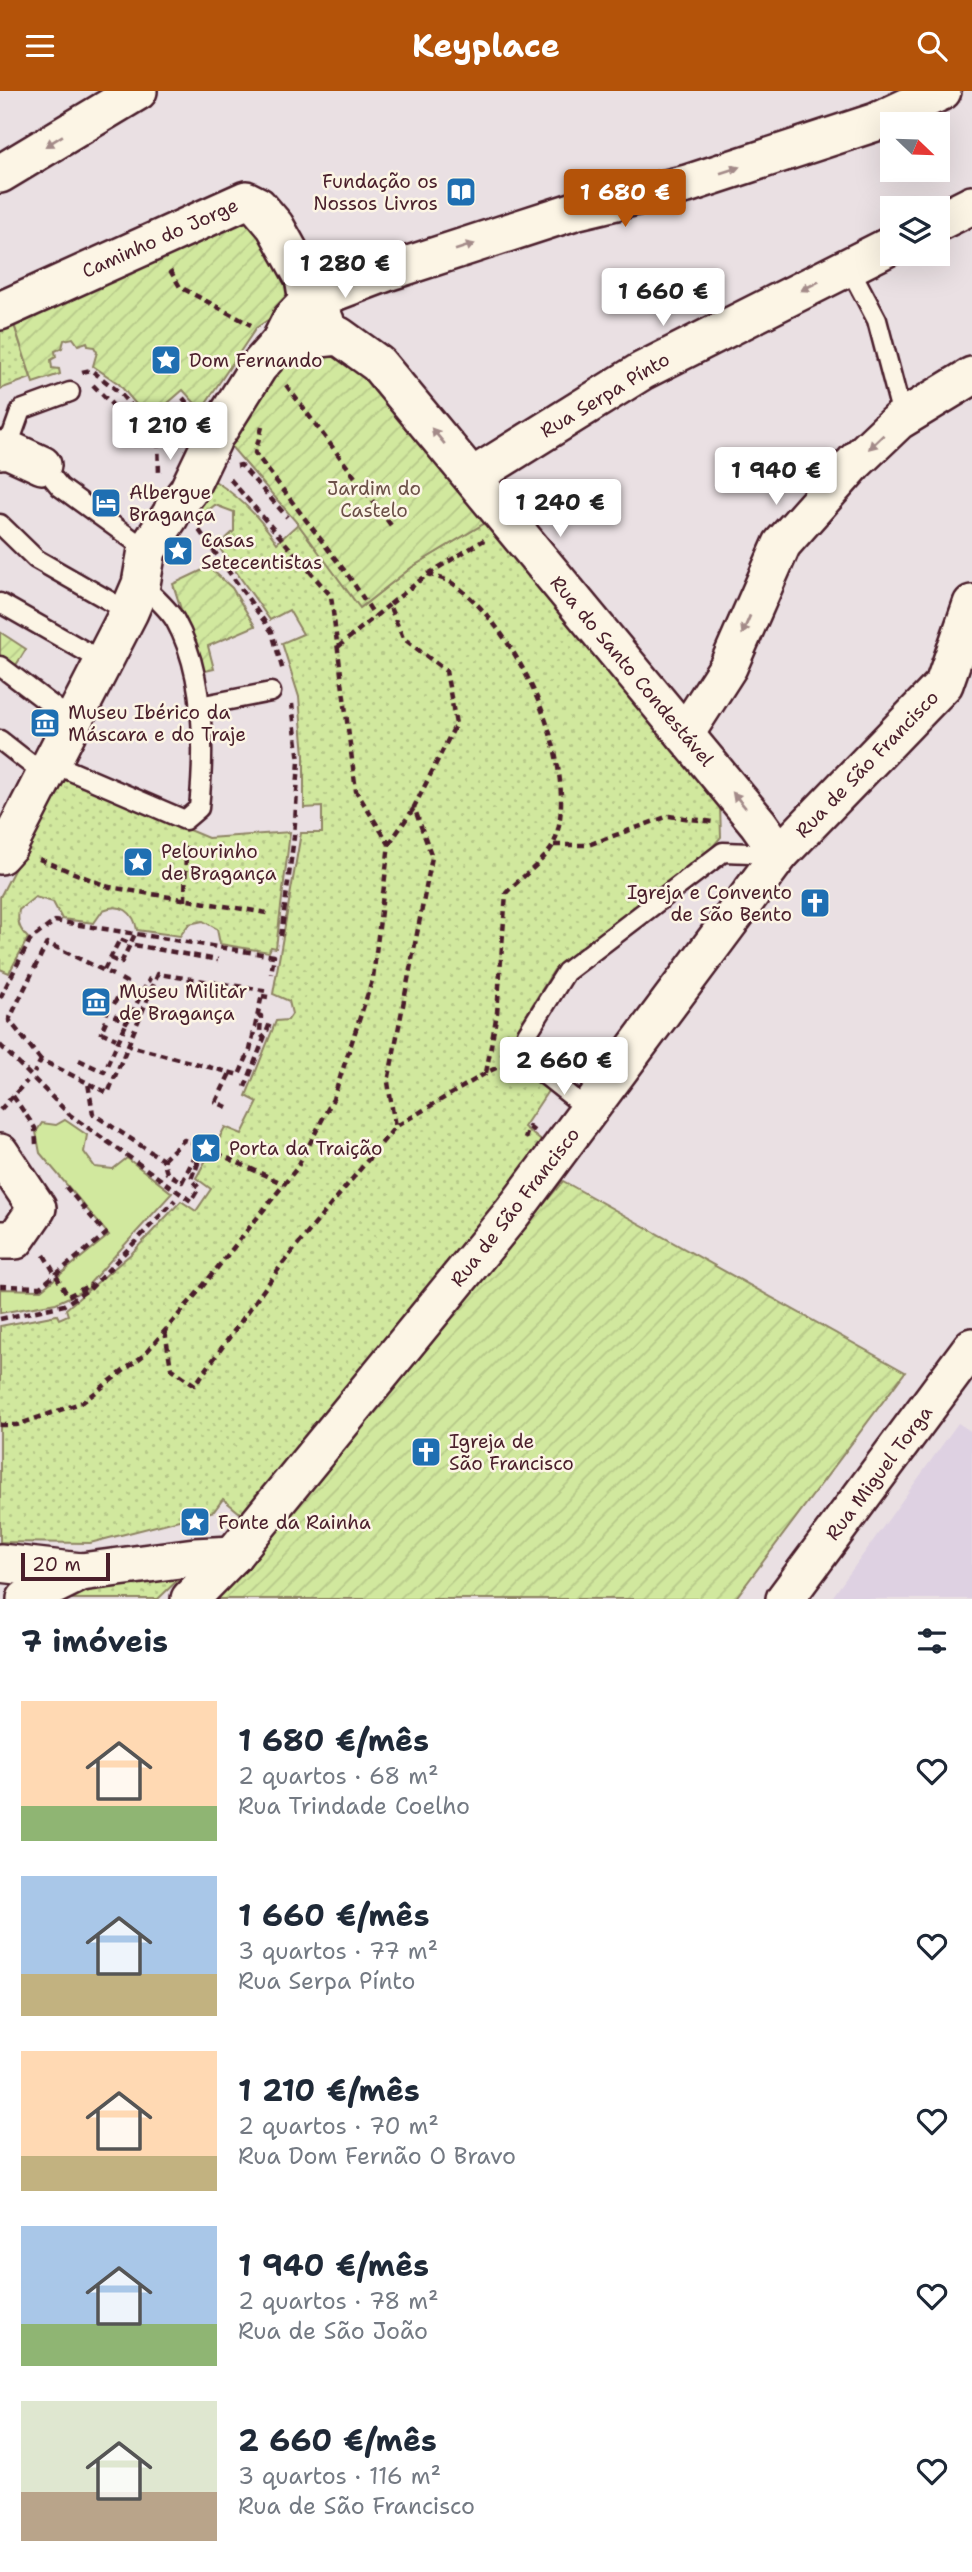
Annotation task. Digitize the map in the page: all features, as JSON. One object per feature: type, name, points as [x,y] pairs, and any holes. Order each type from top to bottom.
[{"type":"street","points":[[11,844],[104,662],[175,509],[217,452],[270,352],[291,320],[308,302],[387,272],[578,210],[687,184],[876,122],[942,91]]},
{"type":"street","points":[[0,174],[123,99]]},
{"type":"street","name":"Caminho do Jorge","points":[[0,311],[246,199],[258,206],[275,226],[304,278],[308,302]]},
{"type":"street","points":[[950,216],[972,205]]},
{"type":"street","name":"Rua Serpa Pínto","points":[[472,477],[642,371],[880,251]]},
{"type":"street","name":"Rua do Santo Condestável","points":[[308,302],[339,336],[378,363],[685,734],[780,855]]},
{"type":"street","points":[[270,352],[339,336]]},
{"type":"street","points":[[685,734],[728,667],[782,544],[855,462],[903,419],[972,376]]},
{"type":"street","points":[[4,449],[42,465]]},
{"type":"street","points":[[958,691],[972,604]]},
{"type":"street","name":"Rua de São Francisco","points":[[190,1599],[233,1555],[513,1212],[780,855],[958,691]]},
{"type":"street","points":[[0,1153],[37,1208],[15,1240],[0,1240]]},
{"type":"street","name":"Rua Miguel Torga","points":[[785,1599],[972,1347]]},
{"type":"street","points":[[0,1563],[81,1571],[233,1555]]},
{"type":"street","points":[[26,1599],[81,1571]]},
{"type":"lane","points":[[849,267],[877,320],[903,419]]},
{"type":"lane","points":[[4,449],[21,410],[70,392]]},
{"type":"lane","points":[[0,740],[49,770],[185,820],[199,808],[203,766],[199,706],[187,647],[173,618],[139,582],[42,465]]},
{"type":"lane","points":[[0,524],[36,559],[139,582]]},
{"type":"lane","points":[[0,603],[104,662]]},
{"type":"lane","points":[[0,666],[74,722]]},
{"type":"lane","points":[[199,706],[271,692]]},
{"type":"lane","points":[[590,1111],[531,1064],[527,1034],[566,972],[723,852],[780,855]]},
{"type":"path","points":[[165,263],[180,287],[270,352],[393,528]]},
{"type":"path","points":[[270,352],[279,392]]},
{"type":"path","points":[[78,373],[91,370],[110,385],[158,438],[175,509],[272,632],[285,677]]},
{"type":"path","points":[[70,392],[92,385],[134,427]]},
{"type":"path","points":[[264,420],[255,453],[350,578],[375,616]]},
{"type":"path","points":[[217,452],[241,465],[287,517]]},
{"type":"path","points":[[217,452],[234,480],[331,596],[356,791],[389,844]]},
{"type":"path","points":[[338,647],[428,574],[487,538]]},
{"type":"path","points":[[428,574],[452,583],[487,614],[534,689],[558,754],[561,801],[554,845],[506,893],[497,1013],[486,1073]]},
{"type":"path","points":[[0,1425],[17,1425],[83,1402],[144,1355],[297,1168],[333,1099],[373,978],[389,844],[414,807],[456,724],[446,671],[403,638],[388,605]]},
{"type":"path","points":[[281,936],[294,837],[299,761],[292,700]]},
{"type":"path","points":[[395,1127],[388,1082],[432,857],[414,807]]},
{"type":"path","points":[[554,845],[587,845],[669,816],[710,821]]},
{"type":"path","points":[[174,841],[186,845],[185,901]]},
{"type":"path","points":[[11,844],[109,887],[267,913]]},
{"type":"path","points":[[0,998],[30,940],[55,921],[274,956],[271,974]]},
{"type":"path","points":[[110,958],[121,963],[135,934]]},
{"type":"path","points":[[104,970],[120,939],[132,944],[218,960]]},
{"type":"path","points":[[114,1004],[126,982],[47,943],[9,1020],[40,1060],[108,1093],[151,979]]},
{"type":"path","points":[[79,1060],[104,1072],[127,1022],[151,979],[158,974],[263,990],[250,1050],[239,1075],[127,1044]]},
{"type":"path","points":[[261,996],[268,997]]},
{"type":"path","points":[[103,1010],[127,1022]]},
{"type":"path","points":[[257,1015],[261,1016],[260,1033],[264,1039]]},
{"type":"path","points":[[106,1021],[101,1032],[116,1039]]},
{"type":"path","points":[[245,1087],[270,1023]]},
{"type":"path","points":[[0,1045],[70,1115],[191,1201],[200,1188],[191,1179],[202,1147]]},
{"type":"path","points":[[165,1331],[171,1368],[194,1385],[283,1263],[395,1127],[486,1073],[529,1052]]},
{"type":"path","points":[[34,1073],[40,1060]]},
{"type":"path","points":[[227,1107],[216,1102],[230,1073]]},
{"type":"path","points":[[0,1110],[26,1081]]},
{"type":"path","points":[[88,1083],[93,1114],[163,1160],[167,1173],[182,1182],[195,1156],[198,1158],[194,1168],[196,1169]]},
{"type":"path","points":[[163,1160],[184,1140],[284,1184]]},
{"type":"path","points":[[0,1319],[64,1305],[91,1288],[175,1200]]},
{"type":"path","points":[[54,1272],[68,1296],[90,1285],[91,1288]]},
{"type":"shaded area","points":[[958,1423],[972,1432],[972,1599],[831,1599]]},
{"type":"green space","points":[[241,210],[296,282],[290,305],[256,328],[201,410],[183,390],[168,403],[168,414],[151,422],[119,384],[93,366],[97,352],[94,347],[88,346],[87,342],[78,345],[73,338],[64,340],[62,348],[55,351],[56,357],[51,360],[52,368],[59,369],[60,374],[33,383],[11,315]]},
{"type":"green space","points":[[11,315],[31,378],[0,389],[0,321]]},
{"type":"green space","name":"Jardim do Castelo","points":[[330,354],[351,363],[369,376],[490,520],[412,567],[360,608],[298,524],[222,436],[281,362],[292,357]]},
{"type":"green space","points":[[205,475],[245,505],[277,543],[298,524],[361,607],[412,567],[490,520],[720,806],[721,837],[709,851],[554,970],[517,1030],[525,1067],[550,1088],[524,1127],[545,1144],[246,1518],[223,1499],[214,1511],[90,1543],[0,1542],[0,1326],[57,1315],[59,1319],[68,1315],[66,1309],[132,1253],[181,1201],[196,1211],[211,1189],[196,1178],[206,1160],[201,1157],[208,1142],[216,1144],[225,1127],[242,1134],[258,1102],[246,1096],[276,1021],[288,1020],[292,1014],[289,1001],[273,994],[301,833],[322,833],[322,807],[304,808],[304,755],[299,697],[282,643],[303,634],[289,610],[270,620],[218,546],[234,531],[234,512],[215,505],[197,519],[189,510]]},
{"type":"green space","points":[[209,567],[232,588],[255,626],[208,646],[214,669],[201,672],[173,584]]},
{"type":"green space","points":[[0,632],[26,649],[13,670],[0,661]]},
{"type":"green space","points":[[62,777],[208,838],[290,832],[276,948],[271,947],[269,952],[220,944],[217,929],[203,921],[189,924],[180,936],[137,930],[130,914],[115,907],[103,910],[94,923],[62,919],[53,902],[35,897],[19,910],[19,925],[28,938],[9,973],[0,969],[0,897]]},
{"type":"green space","points":[[65,1120],[87,1135],[84,1152],[95,1167],[113,1169],[127,1158],[172,1193],[89,1284],[89,1288],[56,1303],[0,1313],[0,1289],[41,1290],[109,1235],[40,1153],[36,1132],[42,1123],[56,1125]]},
{"type":"green space","points":[[563,1181],[905,1372],[735,1599],[216,1599]]},
{"type":"green space","points":[[182,1576],[158,1599],[48,1599],[57,1593]]},
{"type":"place","name":"Fundação os Nossos Livros","points":[[461,192]]},
{"type":"place","name":"Dom Fernando","points":[[166,360]]},
{"type":"place","name":"Albergue Bragança","points":[[106,503]]},
{"type":"place","name":"Casas Setecentistas","points":[[178,551]]},
{"type":"place","name":"Museu Ibérico da Máscara e do Traje","points":[[45,723]]},
{"type":"place","name":"Pelourinho de Bragança","points":[[138,862]]},
{"type":"place","name":"Igreja e Convento de São Bento","points":[[815,903]]},
{"type":"place","name":"Museu Militar de Bragança","points":[[96,1002]]},
{"type":"place","name":"Porta da Traição","points":[[206,1148]]},
{"type":"place","name":"Igreja de São Francisco","points":[[426,1452]]},
{"type":"place","name":"Fonte da Rainha","points":[[195,1522]]}]
